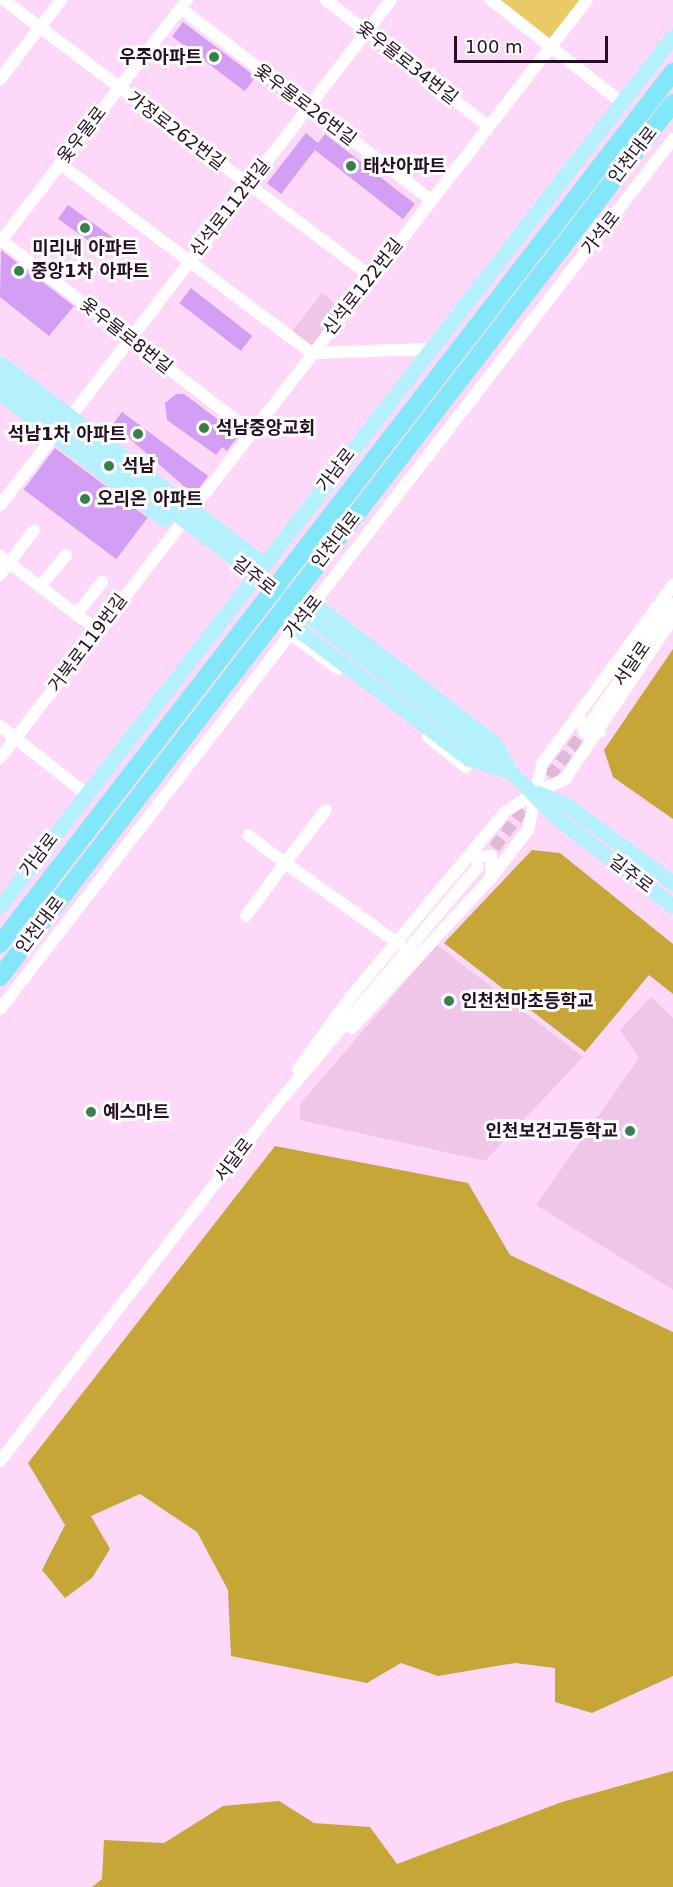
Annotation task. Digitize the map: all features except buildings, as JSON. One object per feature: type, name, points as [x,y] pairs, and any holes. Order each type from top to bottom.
[{"type":"highway","name":"인천대로","points":[[0,944],[673,72]]},
{"type":"highway","name":"인천대로","points":[[0,977],[673,103]]},
{"type":"main road","name":"가남로","points":[[0,906],[673,36]]},
{"type":"main road","points":[[0,363],[190,510],[264,564]]},
{"type":"main road","name":"길주로","points":[[0,378],[395,685],[510,771],[536,792],[558,819],[673,906]]},
{"type":"main road","points":[[0,393],[249,583]]},
{"type":"main road","name":"길주로","points":[[314,603],[495,744],[510,771]]},
{"type":"main road","name":"길주로","points":[[293,631],[468,758],[510,771]]},
{"type":"main road","name":"길주로","points":[[536,792],[568,806],[673,883]]},
{"type":"street","name":"가정로262번길","points":[[4,0],[372,277]]},
{"type":"street","points":[[0,79],[61,0]]},
{"type":"street","name":"옻우물로34번길","points":[[327,0],[488,126]]},
{"type":"street","name":"신석로112번길","points":[[70,416],[391,0]]},
{"type":"street","points":[[491,0],[621,102]]},
{"type":"street","name":"신석로122번길","points":[[176,529],[587,0]]},
{"type":"street","name":"옻우물로","points":[[1,241],[183,4]]},
{"type":"street","name":"옻우물로26번길","points":[[183,4],[307,107],[431,200]]},
{"type":"street","name":"가석로","points":[[0,1009],[673,139]]},
{"type":"street","points":[[60,164],[312,353],[430,349]]},
{"type":"street","name":"옻우물로8번길","points":[[1,241],[251,432]]},
{"type":"street","points":[[0,505],[55,435]]},
{"type":"street","name":"거북로119번길","points":[[0,758],[176,529]]},
{"type":"street","points":[[0,575],[4,559],[34,530]]},
{"type":"street","points":[[40,587],[66,555]]},
{"type":"street","points":[[4,559],[97,630]]},
{"type":"street","points":[[76,615],[102,582]]},
{"type":"street","points":[[274,1108],[491,878],[528,830],[542,764],[673,585]]},
{"type":"street","name":"서달로","points":[[595,727],[673,604]]},
{"type":"street","points":[[274,1108],[332,1021],[399,944],[505,812],[536,792],[565,779],[595,727],[673,618]]},
{"type":"street","points":[[293,631],[466,767]]},
{"type":"street","points":[[579,714],[584,732],[595,727]]},
{"type":"street","points":[[0,726],[86,794]]},
{"type":"street","points":[[246,916],[326,810]]},
{"type":"street","points":[[248,836],[399,944]]},
{"type":"street","points":[[469,858],[490,856],[491,878]]},
{"type":"street","name":"서달로","points":[[0,1461],[274,1108],[478,867]]},
{"type":"shaded area","points":[[491,0],[586,0],[551,46]]},
{"type":"shaded area","points":[[322,293],[345,311],[312,353],[289,336]]},
{"type":"shaded area","points":[[673,649],[673,819],[613,777],[604,750]]},
{"type":"shaded area","points":[[532,850],[560,853],[673,944],[673,994],[649,975],[585,1052],[444,943]]},
{"type":"shaded area","name":"인천천마초등학교","points":[[437,945],[583,1057],[485,1161],[300,1120],[300,1104]]},
{"type":"shaded area","name":"인천보건고등학교","points":[[651,997],[673,1018],[673,1290],[536,1205],[639,1058],[620,1030]]},
{"type":"shaded area","points":[[275,1146],[468,1183],[510,1255],[673,1332],[673,1676],[592,1713],[555,1702],[555,1668],[515,1663],[438,1676],[401,1663],[367,1683],[231,1656],[228,1590],[197,1532],[140,1494],[91,1516],[110,1549],[92,1578],[65,1598],[42,1570],[65,1525],[28,1463]]},
{"type":"shaded area","points":[[673,1771],[673,1887],[92,1887],[102,1879],[104,1840],[164,1843],[223,1806],[279,1801],[314,1823],[370,1827],[397,1864],[562,1802]]},
{"type":"tunnel","points":[[483,862],[590,724]]},
{"type":"place","name":"우주아파트","points":[[214,57]]},
{"type":"place","name":"태산아파트","points":[[351,166]]},
{"type":"place","name":"미리내 아파트","points":[[85,228]]},
{"type":"place","name":"중앙1차 아파트","points":[[19,271]]},
{"type":"place","name":"석남중앙교회","points":[[204,428]]},
{"type":"place","name":"석남1차 아파트","points":[[138,434]]},
{"type":"place","name":"석남","points":[[109,466]]},
{"type":"place","name":"오리온 아파트","points":[[85,499]]},
{"type":"place","name":"인천천마초등학교","points":[[449,1001]]},
{"type":"place","name":"예스마트","points":[[91,1112]]},
{"type":"place","name":"인천보건고등학교","points":[[630,1131]]}]
